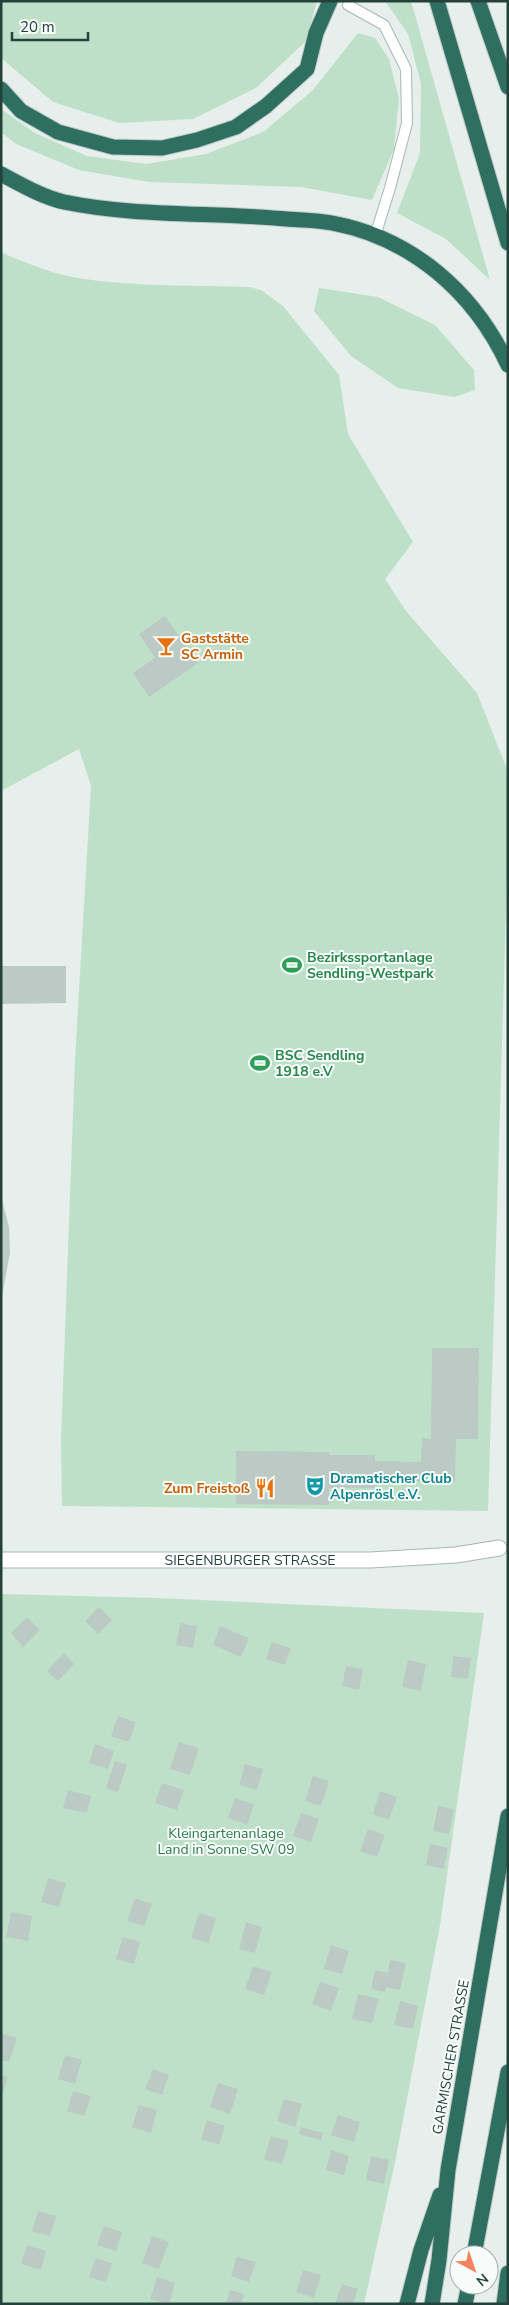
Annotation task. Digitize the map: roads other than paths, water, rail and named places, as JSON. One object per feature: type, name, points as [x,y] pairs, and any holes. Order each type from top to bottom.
[{"type":"highway","points":[[1,89],[21,111],[58,132],[114,147],[162,148],[197,140],[236,127],[266,106],[307,70],[316,34],[330,1]]},
{"type":"highway","points":[[437,1],[508,242]]},
{"type":"highway","points":[[478,1],[508,87]]},
{"type":"highway","points":[[1,174],[22,185],[62,201],[134,212],[242,214],[332,223],[375,236],[415,255],[450,282],[496,338],[508,365]]},
{"type":"highway","name":"GARMISCHER STRASSE","points":[[432,2304],[439,2260],[448,2170],[508,1816]]},
{"type":"highway","points":[[476,2245],[508,2072]]},
{"type":"highway","points":[[407,2304],[421,2250],[448,2170]]},
{"type":"highway","points":[[504,2304],[508,2273]]},
{"type":"street","name":"SIEGENBURGER STRASSE","points":[[1,1560],[370,1560],[456,1555],[499,1548]]},
{"type":"lane","points":[[348,5],[384,25],[406,69],[407,123],[375,236]]},
{"type":"place","name":"Gaststätte SC Armin","points":[[166,646]]},
{"type":"place","name":"Bezirkssportanlage Sendling-Westpark","points":[[292,965]]},
{"type":"place","name":"BSC Sendling 1918 e.V","points":[[260,1063]]},
{"type":"place","name":"Dramatischer Club Alpenrösl e.V.","points":[[315,1486]]},
{"type":"place","name":"Zum Freistoß","points":[[265,1488]]},
{"type":"park label","name":"Kleingartenanlage Land in Sonne SW 09","points":[[226,1842]]}]
